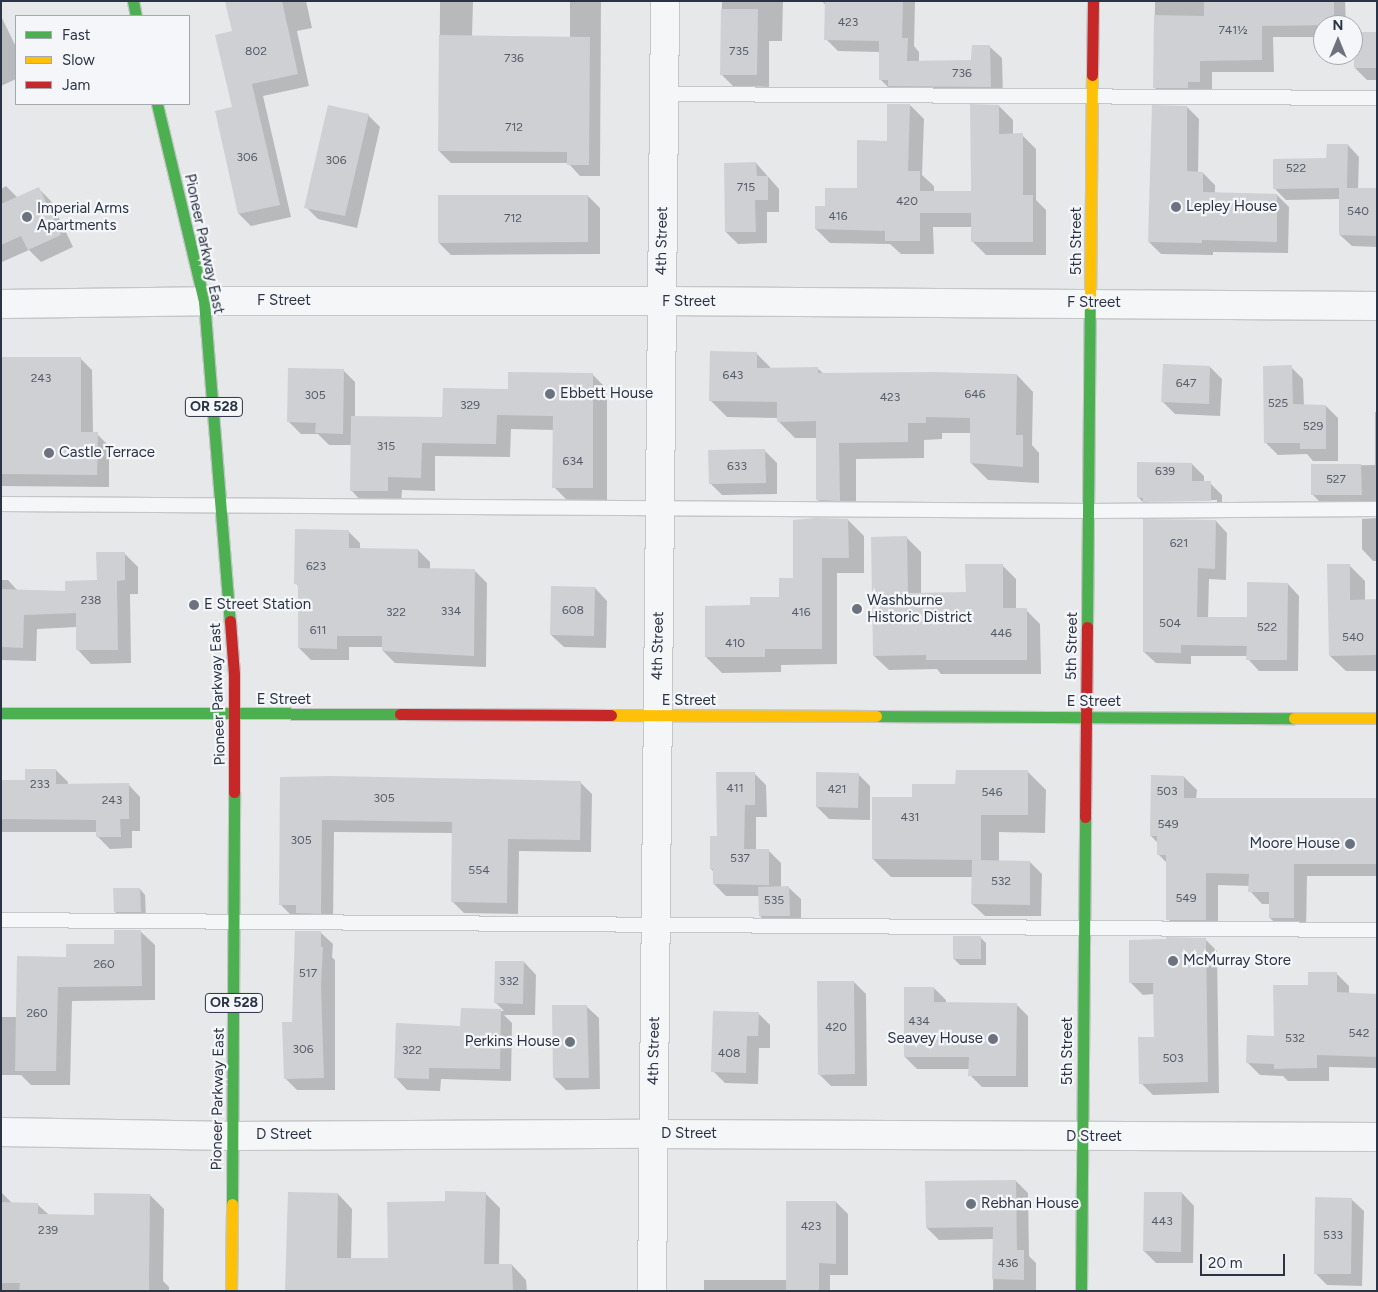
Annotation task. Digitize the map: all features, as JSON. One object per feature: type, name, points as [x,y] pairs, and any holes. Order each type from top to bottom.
[{"type":"street","points":[[132,1],[136,15]]},
{"type":"street","name":"4th Street","points":[[652,1291],[665,1]]},
{"type":"street","name":"5th Street","points":[[1081,1291],[1093,1]]},
{"type":"street","name":"Pioneer Parkway East","points":[[157,105],[204,301],[222,505],[236,715],[231,1291]]},
{"type":"street","name":"F Street","points":[[1,304],[204,301],[1091,303],[1377,306]]},
{"type":"street","name":"E Street","points":[[1,713],[1377,718]]},
{"type":"street","name":"D Street","points":[[1,1132],[233,1136],[653,1134],[1377,1137]]},
{"type":"lane","points":[[664,94],[1092,98],[1377,98]]},
{"type":"lane","points":[[1,504],[1089,511],[1377,509]]},
{"type":"lane","points":[[1,920],[1377,930]]},
{"type":"building","points":[[225,1],[282,1],[298,74],[252,84],[280,205],[238,214],[215,111],[232,107],[215,35],[232,31]]},
{"type":"building","points":[[825,1],[903,1],[902,38],[908,38],[907,61],[971,60],[972,45],[990,45],[991,87],[888,86],[888,80],[879,80],[879,41],[824,40]]},
{"type":"building","points":[[1334,1],[1334,15],[1313,15],[1313,25],[1262,26],[1262,60],[1200,61],[1200,82],[1188,82],[1188,88],[1153,88],[1154,15],[1204,16],[1204,2]]},
{"type":"building","points":[[721,9],[758,9],[757,75],[720,75]]},
{"type":"building","points":[[1363,32],[1377,32],[1377,68],[1354,68],[1354,65],[1363,65]]},
{"type":"building","points":[[439,35],[590,37],[589,165],[567,165],[567,152],[438,151]]},
{"type":"building","points":[[887,104],[910,104],[908,171],[920,171],[920,191],[971,191],[970,104],[999,105],[999,134],[1023,133],[1023,195],[1033,195],[1033,242],[971,242],[971,213],[920,213],[920,241],[885,241],[885,231],[815,229],[815,206],[825,206],[825,188],[857,188],[857,140],[887,141]]},
{"type":"building","points":[[328,105],[369,114],[345,216],[304,208]]},
{"type":"building","points":[[1152,105],[1187,106],[1187,171],[1203,172],[1203,192],[1277,194],[1277,242],[1202,240],[1202,243],[1148,242]]},
{"type":"building","points":[[1327,144],[1348,144],[1347,188],[1377,188],[1377,236],[1339,235],[1339,188],[1273,189],[1273,159],[1326,158]]},
{"type":"building","points":[[756,162],[757,176],[768,176],[768,200],[755,200],[756,232],[725,232],[724,163]]},
{"type":"building","name":"Imperial Arms Apartments","points":[[39,187],[61,235],[28,250],[21,236],[1,245],[1,204]]},
{"type":"building","points":[[438,195],[588,195],[588,242],[438,243]]},
{"type":"building","points":[[710,351],[757,352],[757,368],[818,367],[818,373],[931,372],[1017,374],[1016,435],[1023,435],[1023,467],[970,463],[970,418],[926,417],[926,423],[908,423],[908,442],[839,443],[840,501],[816,500],[816,421],[777,422],[777,402],[709,401]]},
{"type":"building","points":[[1,357],[81,357],[81,432],[98,432],[97,475],[1,474]]},
{"type":"building","points":[[1163,364],[1210,366],[1209,404],[1161,402]]},
{"type":"building","points":[[1292,365],[1293,404],[1326,405],[1326,449],[1300,449],[1300,443],[1264,443],[1263,366]]},
{"type":"building","points":[[288,368],[344,369],[343,434],[315,433],[316,423],[287,422]]},
{"type":"building","points":[[508,372],[593,373],[593,488],[552,488],[553,416],[497,415],[496,444],[422,443],[421,478],[388,477],[388,491],[350,491],[351,416],[442,417],[443,388],[508,389]]},
{"type":"building","points":[[765,449],[766,483],[709,484],[708,450]]},
{"type":"building","points":[[1137,462],[1192,463],[1192,481],[1211,481],[1211,501],[1143,502],[1143,498],[1137,497]]},
{"type":"building","points":[[1311,464],[1361,464],[1362,495],[1311,495]]},
{"type":"building","points":[[816,518],[848,519],[849,558],[822,558],[822,649],[765,649],[765,657],[705,657],[705,606],[750,605],[750,597],[779,597],[779,578],[793,578],[793,520]]},
{"type":"building","points":[[1143,519],[1216,520],[1215,569],[1198,568],[1197,617],[1247,617],[1247,582],[1288,583],[1287,660],[1246,660],[1247,646],[1181,645],[1181,653],[1143,652]]},
{"type":"building","points":[[295,529],[349,530],[349,548],[418,549],[418,568],[475,569],[474,656],[382,651],[382,636],[337,636],[337,649],[298,648],[298,584],[294,584]]},
{"type":"building","points":[[907,536],[908,593],[966,592],[965,564],[1003,564],[1003,608],[1027,608],[1027,660],[926,660],[926,655],[873,656],[871,537]]},
{"type":"building","points":[[96,552],[125,552],[125,580],[117,581],[118,650],[76,650],[76,613],[24,615],[23,648],[1,647],[1,589],[65,591],[65,581],[97,580]]},
{"type":"building","points":[[1327,564],[1350,564],[1350,600],[1377,599],[1377,655],[1329,656]]},
{"type":"building","points":[[551,586],[595,587],[594,636],[550,635]]},
{"type":"building","points":[[25,769],[56,769],[56,784],[129,783],[129,819],[120,819],[121,837],[96,837],[96,820],[1,819],[1,780],[25,780]]},
{"type":"building","points":[[956,770],[1028,770],[1028,815],[981,815],[981,860],[872,859],[872,797],[912,797],[912,784],[955,784]]},
{"type":"building","points":[[716,772],[755,772],[755,805],[745,805],[744,849],[769,849],[769,885],[713,884],[713,869],[710,869],[710,836],[717,836]]},
{"type":"building","points":[[816,772],[859,773],[858,808],[816,807]]},
{"type":"building","points":[[1151,775],[1184,776],[1184,798],[1377,798],[1377,864],[1294,864],[1294,918],[1269,918],[1269,892],[1248,892],[1249,874],[1206,873],[1206,920],[1166,920],[1166,855],[1157,855],[1157,836],[1150,836]]},
{"type":"building","points":[[330,776],[581,781],[580,840],[508,839],[507,903],[451,902],[452,822],[322,820],[321,914],[296,913],[296,905],[279,905],[280,777]]},
{"type":"building","points":[[972,860],[1030,861],[1030,905],[971,904]]},
{"type":"building","points":[[789,886],[790,916],[759,916],[758,887]]},
{"type":"building","points":[[113,888],[140,888],[141,912],[114,912]]},
{"type":"building","points":[[114,930],[141,930],[142,986],[58,987],[56,1071],[15,1071],[17,956],[66,957],[66,944],[114,944]]},
{"type":"building","points":[[295,931],[321,931],[321,947],[323,947],[321,986],[324,1078],[284,1079],[282,1022],[292,1022]]},
{"type":"building","points":[[953,936],[981,936],[981,959],[953,959]]},
{"type":"building","points":[[1166,937],[1206,938],[1208,1082],[1139,1084],[1138,1037],[1154,1037],[1153,983],[1129,983],[1129,940],[1166,939]]},
{"type":"building","points":[[495,961],[524,961],[523,1004],[494,1003]]},
{"type":"building","points":[[1308,972],[1337,972],[1337,992],[1377,994],[1377,1057],[1317,1055],[1317,1068],[1274,1069],[1274,1064],[1246,1063],[1247,1035],[1274,1036],[1273,985],[1308,985]]},
{"type":"building","points":[[817,981],[854,981],[855,1074],[818,1075]]},
{"type":"building","points":[[904,987],[934,987],[934,1002],[1017,1003],[1016,1076],[968,1076],[969,1057],[904,1057]]},
{"type":"building","name":"Perkins House","points":[[552,1005],[587,1005],[589,1078],[553,1078]]},
{"type":"building","points":[[461,1008],[501,1009],[500,1069],[429,1068],[429,1079],[394,1078],[396,1023],[460,1026]]},
{"type":"building","points":[[713,1011],[759,1012],[758,1036],[747,1036],[746,1073],[711,1072]]},
{"type":"building","name":"Rebhan House","points":[[1016,1180],[1017,1250],[1024,1250],[1024,1280],[992,1279],[993,1227],[926,1228],[925,1181]]},
{"type":"building","points":[[445,1191],[486,1192],[484,1264],[512,1264],[513,1291],[285,1291],[288,1192],[338,1193],[337,1258],[388,1258],[387,1202],[445,1201]]},
{"type":"building","points":[[1144,1192],[1182,1192],[1181,1252],[1143,1251]]},
{"type":"building","points":[[94,1193],[150,1194],[149,1291],[19,1291],[20,1283],[1,1283],[1,1202],[38,1203],[38,1214],[94,1215]]},
{"type":"building","points":[[1315,1197],[1352,1198],[1351,1274],[1314,1274]]},
{"type":"building","points":[[786,1201],[836,1201],[836,1264],[819,1263],[819,1291],[786,1291]]},
{"type":"traffic: fast","points":[[133,1],[136,15]]},
{"type":"traffic: fast","points":[[157,105],[204,301],[230,621]]},
{"type":"traffic: fast","points":[[1087,627],[1090,304]]},
{"type":"traffic: fast","points":[[1,713],[400,714]]},
{"type":"traffic: fast","points":[[876,716],[1294,718]]},
{"type":"traffic: fast","points":[[232,1204],[234,792]]},
{"type":"traffic: fast","points":[[1081,1291],[1085,817]]},
{"type":"traffic: slow","points":[[1090,304],[1092,75]]},
{"type":"traffic: slow","points":[[611,715],[876,716]]},
{"type":"traffic: slow","points":[[1294,718],[1377,718]]},
{"type":"traffic: slow","points":[[231,1291],[232,1204]]},
{"type":"traffic: jam","points":[[1092,75],[1093,1]]},
{"type":"traffic: jam","points":[[230,621],[234,674],[234,792]]},
{"type":"traffic: jam","points":[[1085,817],[1087,627]]},
{"type":"traffic: jam","points":[[400,714],[611,715]]},
{"type":"place","name":"Lepley House","points":[[1176,207]]},
{"type":"place","name":"Imperial Arms Apartments","points":[[27,217]]},
{"type":"place","name":"Ebbett House","points":[[550,394]]},
{"type":"place","name":"Castle Terrace","points":[[49,453]]},
{"type":"place","name":"E Street Station","points":[[194,605]]},
{"type":"place","name":"Washburne Historic District","points":[[857,609]]},
{"type":"place","name":"Moore House","points":[[1350,844]]},
{"type":"place","name":"McMurray Store","points":[[1173,961]]},
{"type":"place","name":"Seavey House","points":[[993,1039]]},
{"type":"place","name":"Perkins House","points":[[570,1042]]},
{"type":"place","name":"Rebhan House","points":[[971,1204]]}]
